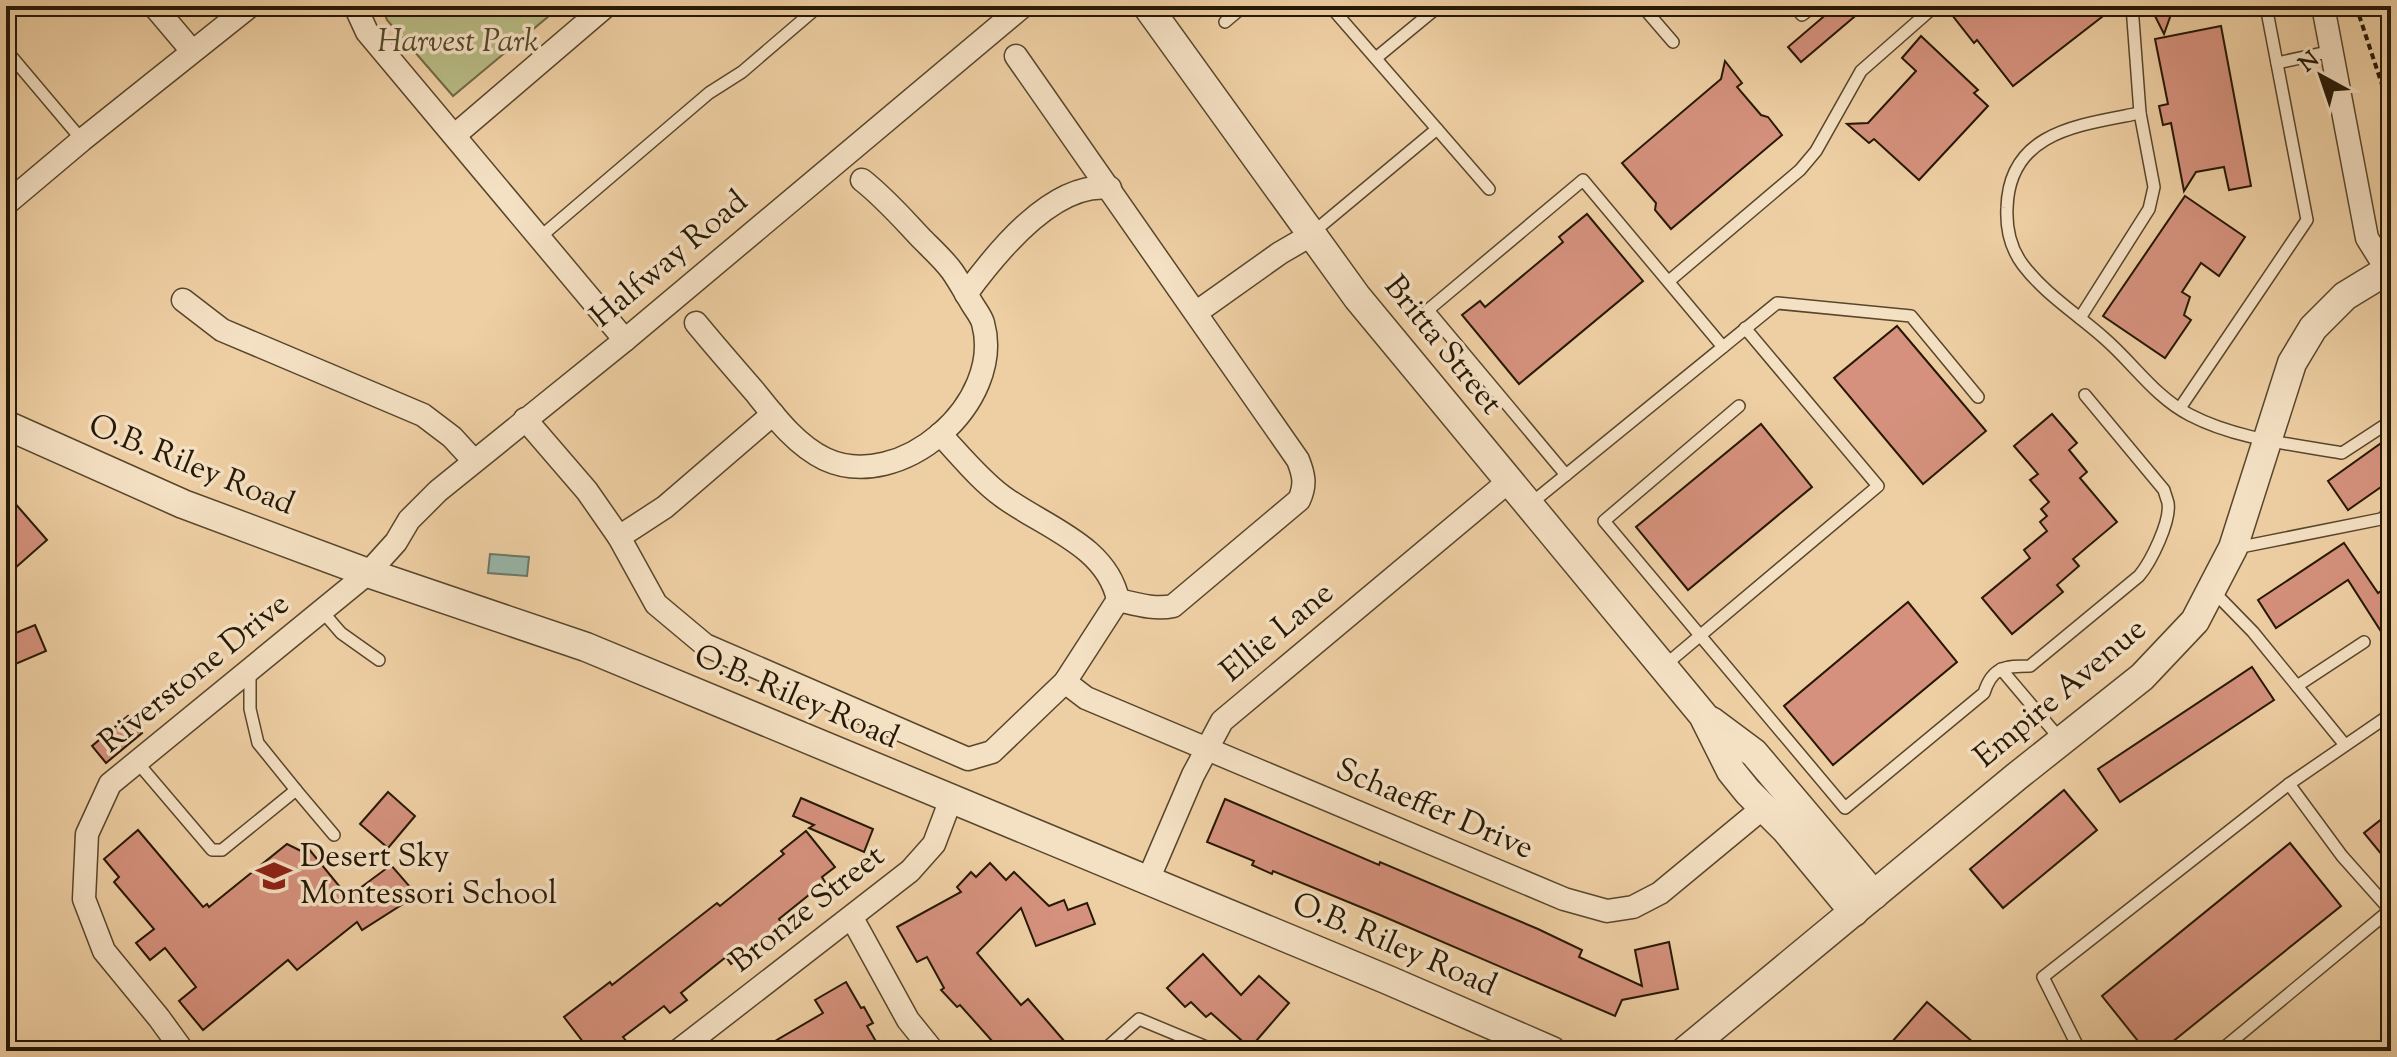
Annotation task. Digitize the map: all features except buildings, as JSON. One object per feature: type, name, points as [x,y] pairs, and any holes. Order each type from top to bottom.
[{"type":"street","points":[[154,6],[192,51]]},
{"type":"street","points":[[6,204],[250,6]]},
{"type":"street","points":[[355,6],[367,32],[625,340]]},
{"type":"street","points":[[455,135],[606,6]]},
{"type":"street","name":"Halfway Road","points":[[368,573],[396,542],[409,520],[438,491],[625,340],[1023,6]]},
{"type":"street","name":"Britta Street","points":[[1147,6],[1311,235],[1395,343],[1703,715],[1731,771],[1786,830],[1864,903]]},
{"type":"street","points":[[2323,6],[2367,238],[2389,269]]},
{"type":"street","points":[[1016,56],[1197,312],[1298,460],[1303,473],[1304,488],[1299,500],[1173,606],[1147,607],[1118,600]]},
{"type":"street","points":[[696,323],[773,414],[803,445],[827,459],[855,467],[888,462],[916,453],[940,434],[959,416],[979,384],[986,344],[983,321],[951,269],[862,180]]},
{"type":"street","points":[[966,294],[991,260],[1032,219],[1058,202],[1093,186],[1110,188]]},
{"type":"street","points":[[1197,312],[1280,253],[1311,235]]},
{"type":"street","name":"Empire Avenue","points":[[1685,1051],[2142,677],[2195,621],[2233,548],[2292,363],[2313,328],[2345,296],[2389,269]]},
{"type":"street","points":[[183,300],[222,330],[423,415],[452,437],[474,461]]},
{"type":"street","points":[[619,537],[665,507],[773,414]]},
{"type":"street","points":[[525,419],[587,491],[619,537],[656,604],[705,645],[968,759],[992,752],[1065,682],[1118,600],[1108,572],[1090,554],[1001,495],[940,434]]},
{"type":"street","name":"O.B. Riley Road","points":[[6,425],[183,504],[368,573],[586,647],[1552,1051]]},
{"type":"street","name":"Ellie Lane","points":[[1148,880],[1193,775],[1222,721],[1509,481]]},
{"type":"street","name":"Riverstone Drive","points":[[183,1051],[104,951],[84,899],[87,834],[110,784],[368,573]]},
{"type":"street","name":"Schaeffer Drive","points":[[1065,682],[1086,698],[1564,899],[1607,911],[1633,907],[1660,893],[1764,807]]},
{"type":"street","name":"Britta Street","points":[[1703,715],[1754,753],[1864,903]]},
{"type":"street","name":"Bronze Street","points":[[678,1051],[910,871],[934,844],[951,799]]},
{"type":"street","points":[[852,918],[908,1020],[933,1051]]},
{"type":"lane","points":[[539,238],[709,93],[742,72],[819,6]]},
{"type":"lane","points":[[1225,22],[1244,6]]},
{"type":"lane","points":[[1330,6],[1489,189]]},
{"type":"lane","points":[[1376,58],[1439,6]]},
{"type":"lane","points":[[1642,6],[1673,42]]},
{"type":"lane","points":[[1794,6],[1802,15],[1814,6]]},
{"type":"lane","points":[[1669,281],[1800,170],[1816,151],[1861,71],[1935,6]]},
{"type":"lane","points":[[2080,318],[2149,209],[2154,187],[2140,113],[2132,6]]},
{"type":"lane","points":[[2180,408],[2307,220],[2266,6]]},
{"type":"lane","points":[[6,50],[82,140]]},
{"type":"lane","points":[[2277,63],[2332,51]]},
{"type":"lane","points":[[2140,113],[2076,125],[2045,138],[2029,151],[2015,170],[2007,193],[2006,220],[2010,241],[2022,264],[2052,297],[2107,340],[2163,396],[2208,423],[2266,441],[2342,453],[2391,421]]},
{"type":"lane","points":[[1311,235],[1437,129]]},
{"type":"lane","points":[[1566,475],[1428,310],[1583,180],[1723,347]]},
{"type":"lane","points":[[1529,505],[1777,303],[1911,316],[1978,397]]},
{"type":"lane","points":[[1663,666],[1878,486],[1745,328]]},
{"type":"lane","points":[[1739,406],[1604,521],[1845,808],[1984,693],[1988,679],[2001,669],[2030,666],[2150,564],[2168,513],[2164,490],[2085,395]]},
{"type":"lane","points":[[2233,548],[2381,519],[2391,512]]},
{"type":"lane","points":[[2213,590],[2253,632],[2345,745]]},
{"type":"lane","points":[[322,611],[341,633],[379,660]]},
{"type":"lane","points":[[2297,686],[2364,642]]},
{"type":"lane","points":[[2001,669],[2061,741]]},
{"type":"lane","points":[[250,670],[250,709],[258,743],[334,835]]},
{"type":"lane","points":[[2080,1051],[2043,977],[2289,784],[2391,714]]},
{"type":"lane","points":[[137,762],[212,850],[222,850],[296,790]]},
{"type":"lane","points":[[2220,1051],[2390,910],[2342,856],[2289,784]]},
{"type":"lane","points":[[1103,1051],[1139,1019],[1216,1051]]},
{"type":"path","points":[[2356,6],[2391,112]]},
{"type":"green space","name":"Harvest Park","points":[[382,6],[561,6],[453,96],[387,20]]},
{"type":"shaded area","points":[[490,554],[529,557],[527,576],[488,573]]},
{"type":"place","name":"Desert Sky Montessori School","points":[[274,876]]}]
